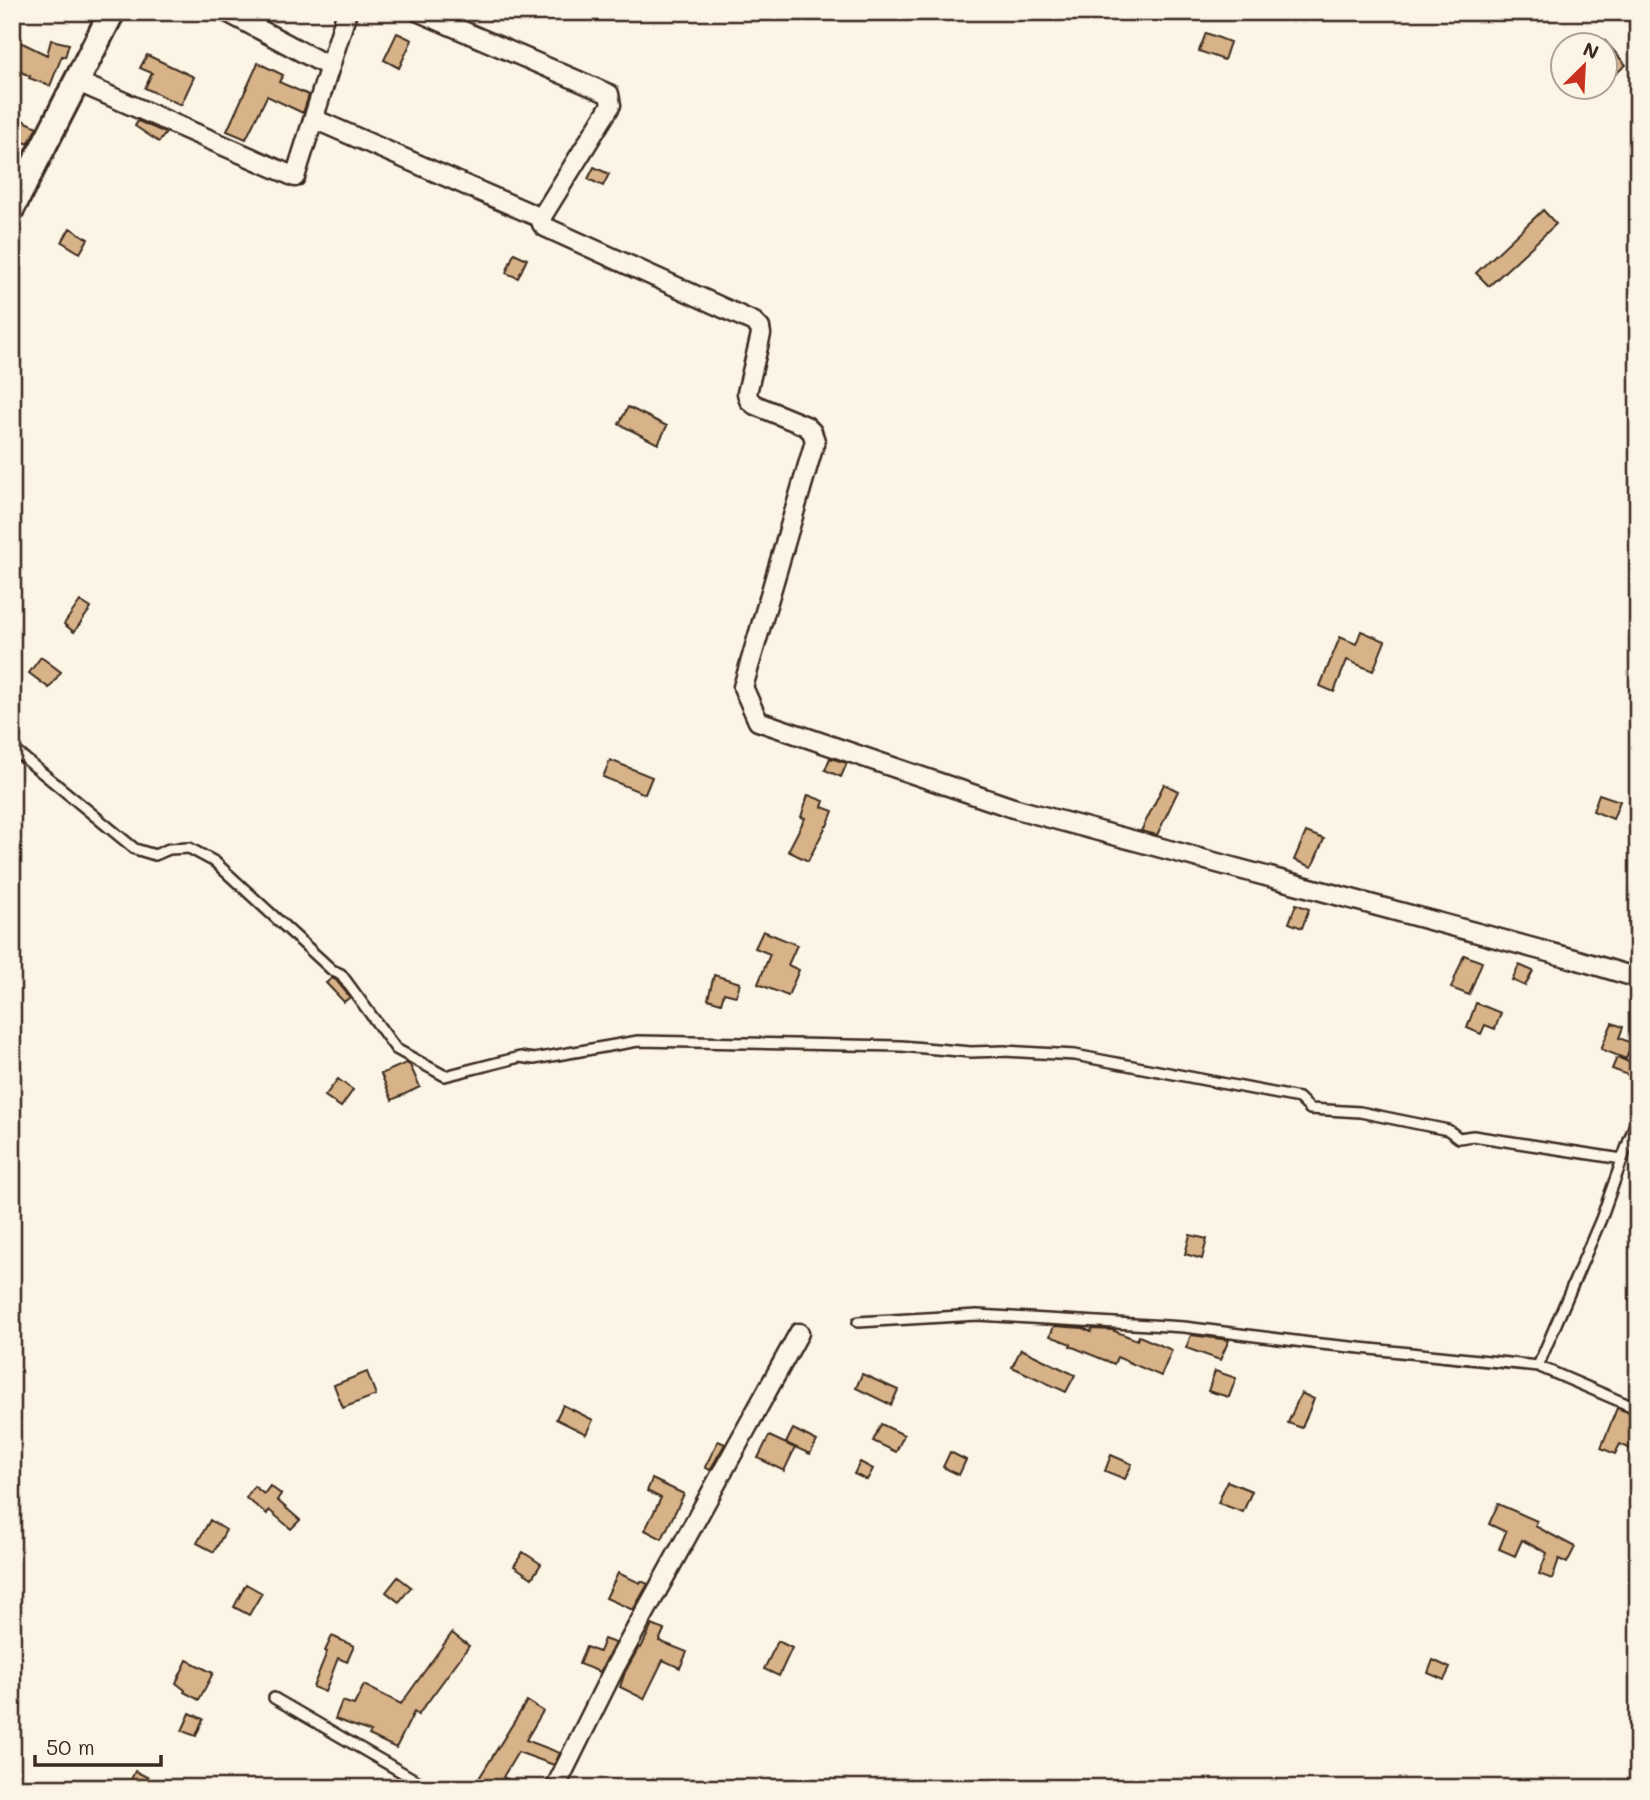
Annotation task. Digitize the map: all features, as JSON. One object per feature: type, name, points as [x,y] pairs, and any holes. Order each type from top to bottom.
[{"type":"street","points":[[12,208],[112,12]]},
{"type":"street","points":[[227,12],[330,67]]},
{"type":"street","points":[[78,82],[295,177],[347,12]]},
{"type":"street","points":[[419,12],[609,94],[611,105],[541,218],[541,224],[754,322],[760,328],[761,334],[747,393],[749,400],[806,426],[813,432],[816,441],[743,687],[758,722],[1013,808],[1638,978]]},
{"type":"street","points":[[314,119],[541,218]]},
{"type":"street","points":[[555,1788],[615,1667],[799,1333]]},
{"type":"lane","points":[[12,748],[135,849],[155,855],[169,849],[189,848],[215,862],[332,970],[341,974],[396,1049],[445,1076],[520,1057],[534,1059],[638,1041],[901,1046],[971,1052],[1074,1055],[1299,1098],[1310,1109],[1360,1112],[1448,1130],[1459,1138],[1473,1136],[1622,1160]]},
{"type":"lane","points":[[1538,1366],[1601,1219],[1638,1115]]},
{"type":"lane","points":[[858,1322],[977,1315],[1184,1327],[1538,1366],[1638,1409]]},
{"type":"lane","points":[[274,1698],[429,1788]]},
{"type":"building","points":[[397,33],[412,40],[399,68],[384,60]]},
{"type":"building","points":[[1206,33],[1230,42],[1224,60],[1199,51]]},
{"type":"building","points":[[12,38],[47,55],[51,40],[69,44],[50,86],[12,68]]},
{"type":"building","points":[[147,55],[194,77],[181,105],[145,88],[152,73],[140,68]]},
{"type":"building","points":[[1618,56],[1626,65],[1618,72]]},
{"type":"building","points":[[258,63],[283,75],[279,82],[309,95],[303,113],[267,96],[246,139],[227,131]]},
{"type":"building","points":[[18,118],[37,127],[28,144],[12,136]]},
{"type":"building","points":[[138,121],[166,133],[159,142],[135,126]]},
{"type":"building","points":[[594,167],[609,174],[603,186],[588,179]]},
{"type":"building","points":[[1543,210],[1556,224],[1489,286],[1476,273]]},
{"type":"building","points":[[70,228],[88,239],[80,253],[62,242]]},
{"type":"building","points":[[514,253],[527,259],[518,278],[506,273]]},
{"type":"building","points":[[628,407],[667,426],[658,444],[619,424]]},
{"type":"building","points":[[80,601],[91,608],[74,632],[64,624]]},
{"type":"building","points":[[1361,631],[1385,641],[1373,671],[1347,660],[1334,692],[1320,686],[1340,637],[1356,644]]},
{"type":"building","points":[[41,657],[61,672],[49,688],[29,673]]},
{"type":"building","points":[[830,758],[847,763],[841,777],[825,770]]},
{"type":"building","points":[[610,760],[652,777],[645,794],[603,777]]},
{"type":"building","points":[[1164,784],[1178,791],[1157,835],[1141,831]]},
{"type":"building","points":[[1599,794],[1620,801],[1613,819],[1593,811]]},
{"type":"building","points":[[808,795],[824,801],[822,807],[833,811],[808,861],[788,851],[805,818],[801,817]]},
{"type":"building","points":[[1306,832],[1324,839],[1312,867],[1294,860]]},
{"type":"building","points":[[1296,904],[1309,909],[1302,928],[1289,923]]},
{"type":"building","points":[[763,931],[797,945],[788,965],[799,970],[788,996],[758,984],[770,954],[755,948]]},
{"type":"building","points":[[1464,955],[1482,962],[1469,995],[1451,988]]},
{"type":"building","points":[[1519,965],[1533,971],[1525,986],[1512,980]]},
{"type":"building","points":[[714,975],[740,983],[736,996],[724,993],[721,1003],[708,999]]},
{"type":"building","points":[[332,978],[350,997],[344,1002],[326,983]]},
{"type":"building","points":[[1476,1003],[1501,1013],[1495,1029],[1485,1025],[1481,1034],[1467,1028]]},
{"type":"building","points":[[1612,1023],[1623,1027],[1619,1038],[1632,1043],[1626,1059],[1601,1049]]},
{"type":"building","points":[[1617,1057],[1638,1066],[1638,1079],[1612,1069]]},
{"type":"building","points":[[406,1063],[410,1065],[420,1087],[392,1100],[381,1074]]},
{"type":"building","points":[[338,1079],[353,1090],[341,1107],[325,1096]]},
{"type":"building","points":[[1190,1235],[1207,1239],[1202,1259],[1185,1254]]},
{"type":"building","points":[[1054,1326],[1083,1328],[1091,1332],[1092,1329],[1112,1330],[1137,1340],[1139,1336],[1172,1350],[1161,1376],[1117,1357],[1114,1364],[1070,1346],[1071,1344],[1050,1336]]},
{"type":"building","points":[[1191,1335],[1229,1340],[1220,1360],[1186,1348]]},
{"type":"building","points":[[1021,1349],[1075,1375],[1066,1392],[1012,1367]]},
{"type":"building","points":[[1215,1371],[1236,1378],[1229,1397],[1208,1391]]},
{"type":"building","points":[[367,1372],[376,1395],[343,1408],[334,1385]]},
{"type":"building","points":[[862,1374],[898,1390],[891,1405],[856,1388]]},
{"type":"building","points":[[1301,1393],[1314,1399],[1302,1428],[1288,1423]]},
{"type":"building","points":[[563,1405],[593,1420],[586,1434],[556,1419]]},
{"type":"building","points":[[1617,1408],[1638,1416],[1638,1438],[1633,1450],[1620,1444],[1615,1454],[1601,1448]]},
{"type":"building","points":[[881,1424],[904,1435],[896,1452],[873,1441]]},
{"type":"building","points":[[793,1429],[817,1441],[810,1454],[786,1443]]},
{"type":"building","points":[[769,1436],[795,1448],[784,1471],[758,1458]]},
{"type":"building","points":[[718,1441],[725,1444],[710,1470],[705,1467]]},
{"type":"building","points":[[950,1452],[966,1460],[959,1475],[943,1467]]},
{"type":"building","points":[[1111,1455],[1132,1464],[1125,1479],[1105,1471]]},
{"type":"building","points":[[860,1462],[873,1469],[867,1480],[854,1474]]},
{"type":"building","points":[[652,1479],[684,1494],[662,1539],[645,1530],[661,1498],[647,1491]]},
{"type":"building","points":[[1227,1481],[1252,1491],[1243,1512],[1218,1503]]},
{"type":"building","points":[[254,1486],[264,1494],[270,1486],[281,1494],[277,1500],[300,1520],[291,1529],[269,1510],[267,1514],[246,1498]]},
{"type":"building","points":[[1498,1504],[1537,1521],[1535,1526],[1575,1547],[1567,1563],[1559,1559],[1552,1579],[1539,1574],[1547,1553],[1522,1540],[1515,1556],[1499,1549],[1506,1532],[1489,1524]]},
{"type":"building","points":[[210,1520],[226,1530],[214,1552],[197,1543]]},
{"type":"building","points":[[523,1552],[541,1564],[532,1578],[514,1566]]},
{"type":"building","points":[[618,1573],[648,1584],[633,1610],[606,1598]]},
{"type":"building","points":[[398,1577],[411,1587],[399,1602],[386,1592]]},
{"type":"building","points":[[246,1584],[262,1593],[249,1615],[234,1607]]},
{"type":"building","points":[[652,1625],[664,1630],[659,1641],[687,1652],[680,1668],[663,1660],[644,1699],[620,1687],[625,1672]]},
{"type":"building","points":[[452,1633],[469,1646],[418,1715],[414,1712],[396,1748],[369,1735],[371,1732],[335,1719],[342,1701],[354,1705],[364,1685],[401,1704]]},
{"type":"building","points":[[332,1636],[354,1646],[347,1662],[338,1658],[325,1692],[313,1687]]},
{"type":"building","points":[[604,1639],[615,1643],[600,1672],[579,1664],[586,1647],[599,1652]]},
{"type":"building","points":[[778,1641],[792,1648],[779,1676],[764,1669]]},
{"type":"building","points":[[187,1660],[213,1673],[199,1700],[184,1692],[176,1683]]},
{"type":"building","points":[[1433,1660],[1450,1668],[1444,1680],[1428,1673]]},
{"type":"building","points":[[527,1701],[543,1711],[526,1740],[560,1753],[554,1765],[518,1752],[503,1777],[524,1788],[473,1788]]},
{"type":"building","points":[[190,1713],[203,1719],[196,1736],[182,1731]]},
{"type":"building","points":[[135,1771],[168,1788],[127,1788]]}]
